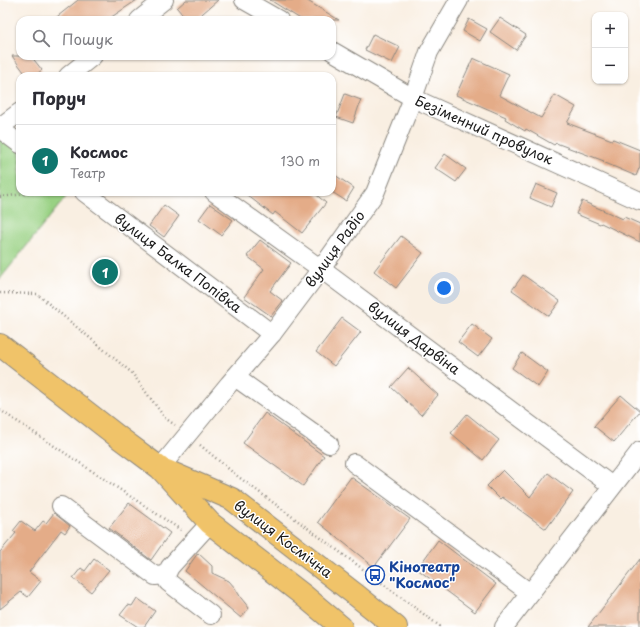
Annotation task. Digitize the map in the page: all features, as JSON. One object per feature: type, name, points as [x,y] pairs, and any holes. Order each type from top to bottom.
[{"type":"main road","name":"вулиця Космічна","points":[[0,344],[121,440],[160,468],[210,523],[303,595],[341,627]]},
{"type":"main road","name":"вулиця Космічна","points":[[160,468],[232,499],[396,627]]},
{"type":"street","points":[[144,16],[164,0]]},
{"type":"street","points":[[244,0],[271,16]]},
{"type":"street","name":"вулиця Радіо","points":[[160,468],[272,334],[321,269],[375,193],[413,98],[429,52],[459,0]]},
{"type":"street","name":"Безіменний провулок","points":[[336,53],[413,98],[640,201]]},
{"type":"street","points":[[73,72],[88,60]]},
{"type":"street","points":[[16,115],[0,128],[16,141]]},
{"type":"street","name":"вулиця Балка Попівка","points":[[89,196],[272,334]]},
{"type":"street","name":"вулиця Дарвіна","points":[[220,196],[321,269],[612,486]]},
{"type":"street","points":[[235,377],[329,444]]},
{"type":"street","points":[[504,627],[640,451]]},
{"type":"street","points":[[354,464],[530,593]]},
{"type":"street","points":[[61,506],[155,576],[166,575]]},
{"type":"street","points":[[210,523],[170,566],[166,575],[168,582],[211,615]]},
{"type":"path","points":[[0,197],[16,194]]},
{"type":"path","points":[[0,293],[37,294],[132,373],[165,418],[187,434],[236,475],[441,627]]},
{"type":"path","points":[[0,410],[195,539]]},
{"type":"green space","points":[[0,135],[16,148],[16,196],[67,196],[0,279]]},
{"type":"building","points":[[78,0],[137,0],[113,16],[58,16]]},
{"type":"building","points":[[186,0],[218,0],[200,16],[184,16],[177,8]]},
{"type":"building","points":[[270,0],[306,0],[332,16],[296,16]]},
{"type":"building","points":[[500,18],[526,35],[516,50],[490,32]]},
{"type":"building","points":[[469,19],[487,29],[480,41],[463,31]]},
{"type":"building","points":[[373,34],[400,47],[392,63],[365,50]]},
{"type":"building","points":[[12,56],[16,56],[16,60],[34,60],[42,70],[39,72],[24,72]]},
{"type":"building","points":[[473,58],[509,74],[499,95],[541,118],[555,95],[576,107],[567,123],[640,150],[640,166],[636,176],[603,162],[604,161],[556,143],[554,145],[526,129],[525,131],[505,119],[506,117],[456,95]]},
{"type":"building","points":[[345,94],[361,100],[353,123],[336,117]]},
{"type":"building","points":[[445,154],[466,169],[456,182],[435,168]]},
{"type":"building","points":[[336,176],[354,188],[346,201],[336,195]]},
{"type":"building","points":[[536,184],[557,193],[551,207],[530,198]]},
{"type":"building","points":[[248,196],[318,196],[326,203],[302,233],[275,212],[273,215]]},
{"type":"building","points":[[582,201],[623,219],[624,217],[640,224],[640,242],[601,223],[600,224],[576,214]]},
{"type":"building","points":[[210,204],[233,220],[221,235],[199,219]]},
{"type":"building","points":[[164,205],[179,216],[164,237],[149,226]]},
{"type":"building","points":[[401,236],[423,253],[396,288],[374,271]]},
{"type":"building","points":[[260,240],[291,263],[270,291],[283,301],[271,316],[244,297],[264,269],[247,256]]},
{"type":"building","points":[[523,275],[560,301],[549,316],[512,290]]},
{"type":"building","points":[[342,318],[361,332],[334,366],[316,352]]},
{"type":"building","points":[[472,324],[492,339],[478,357],[458,342]]},
{"type":"building","points":[[522,353],[548,372],[538,387],[512,368]]},
{"type":"building","points":[[408,368],[438,395],[421,415],[391,387]]},
{"type":"building","points":[[621,395],[640,411],[614,442],[594,426]]},
{"type":"building","points":[[265,413],[324,456],[303,486],[243,443]]},
{"type":"building","points":[[467,414],[499,440],[483,460],[451,433]]},
{"type":"building","points":[[503,470],[530,497],[548,473],[573,492],[546,529],[502,497],[500,499],[487,486]]},
{"type":"building","points":[[351,477],[410,519],[374,567],[318,522]]},
{"type":"building","points":[[129,503],[170,533],[151,560],[109,528]]},
{"type":"building","points":[[54,513],[70,526],[65,533],[61,530],[29,572],[41,581],[28,597],[21,592],[0,609],[0,552],[16,533],[13,531],[21,521],[35,531],[43,521],[46,523]]},
{"type":"building","points":[[438,540],[496,584],[475,612],[417,569]]},
{"type":"building","points":[[198,553],[212,566],[212,573],[229,581],[249,608],[241,618],[185,571]]},
{"type":"building","points":[[94,559],[109,570],[91,592],[73,578],[81,568],[85,571]]},
{"type":"building","points":[[640,559],[640,627],[588,627]]},
{"type":"building","points":[[137,598],[155,611],[144,627],[138,627],[120,615],[128,605],[132,606]]},
{"type":"place","name":"Космос","points":[[105,272]]},
{"type":"place","name":"Кінотеатр \"Космос\"","points":[[375,575]]}]
